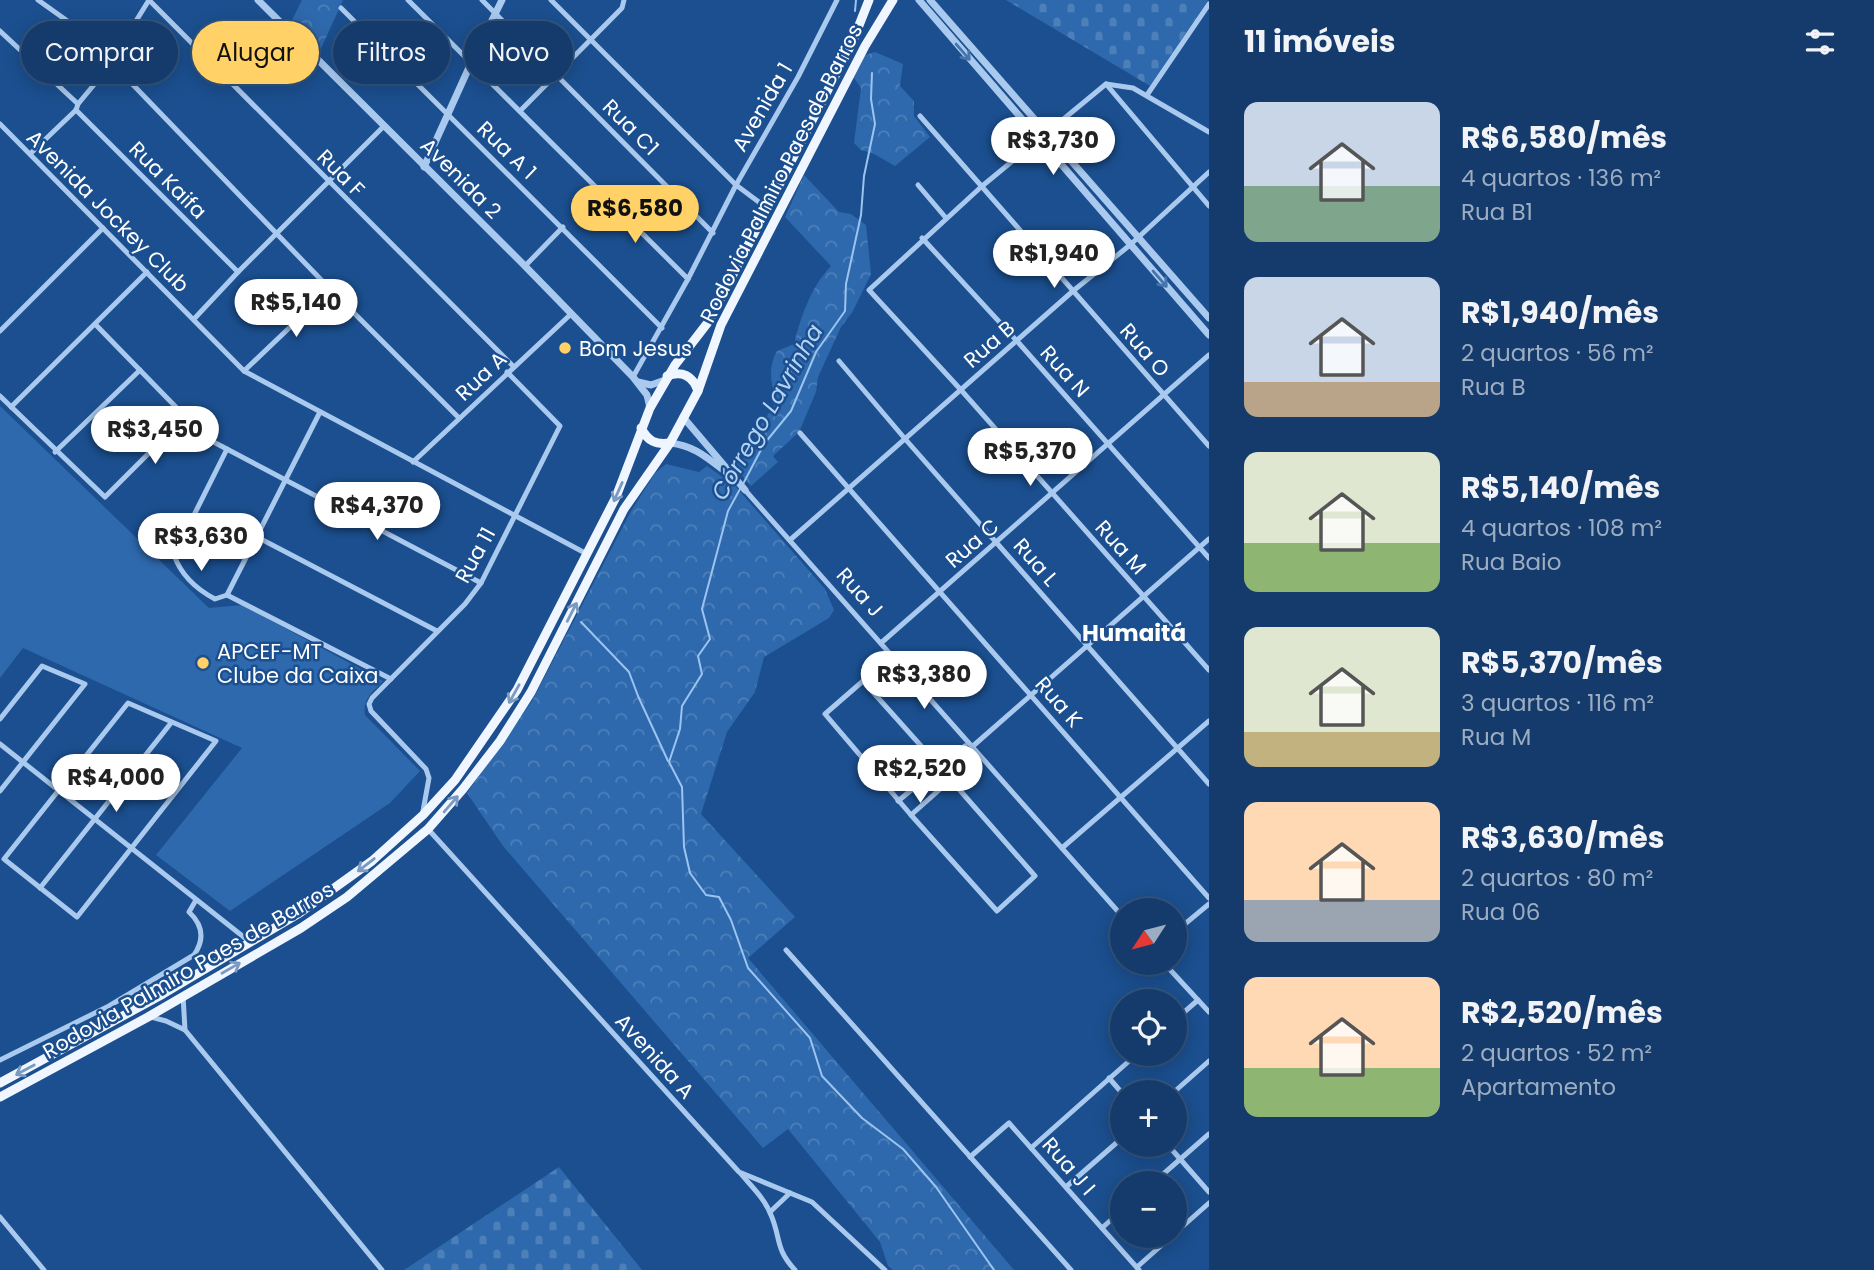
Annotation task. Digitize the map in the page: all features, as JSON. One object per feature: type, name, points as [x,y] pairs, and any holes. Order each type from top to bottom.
[{"type":"main road","name":"Rodovia Palmiro Paes de Barros","points":[[0,1083],[163,994],[298,914],[372,861],[423,815],[455,780],[510,703],[616,497],[650,408],[666,378],[709,321],[852,43],[869,0]]},
{"type":"main road","name":"Rodovia Palmiro Paes de Barros","points":[[0,1097],[148,1017],[347,897],[428,829],[463,789],[500,741],[531,692],[624,509],[670,443],[698,391],[721,325],[865,46],[893,0]]},
{"type":"main road","points":[[666,378],[673,374],[687,375],[696,384],[698,391]]},
{"type":"main road","points":[[641,428],[652,442],[670,443]]},
{"type":"street","points":[[38,0],[67,21]]},
{"type":"street","points":[[136,21],[149,0]]},
{"type":"street","name":"Rua F","points":[[149,0],[513,366]]},
{"type":"street","name":"Avenida 2","points":[[258,0],[267,4],[635,380],[646,395],[650,408]]},
{"type":"street","points":[[408,0],[464,56]]},
{"type":"street","name":"Rua C1","points":[[482,0],[503,21]]},
{"type":"street","points":[[491,21],[502,0]]},
{"type":"street","points":[[551,0],[736,185],[767,208]]},
{"type":"street","points":[[573,56],[622,8],[624,0]]},
{"type":"street","name":"Avenida 1","points":[[635,380],[736,185],[797,80],[837,0]]},
{"type":"street","points":[[919,0],[1209,335]]},
{"type":"street","points":[[930,0],[1209,318]]},
{"type":"street","points":[[1147,95],[1209,4]]},
{"type":"street","name":"Rua A 1","points":[[341,8],[564,227],[662,328]]},
{"type":"street","name":"Rua Kaifa","points":[[0,32],[238,272]]},
{"type":"street","points":[[424,167],[464,80]]},
{"type":"street","points":[[30,154],[77,107],[95,84]]},
{"type":"street","points":[[132,84],[459,418]]},
{"type":"street","points":[[492,84],[688,279]]},
{"type":"street","points":[[520,111],[546,84]]},
{"type":"street","name":"Rua C1","points":[[566,84],[713,233]]},
{"type":"street","points":[[1106,84],[1209,206]]},
{"type":"street","points":[[922,238],[1106,84],[1133,88],[1209,132]]},
{"type":"street","name":"Rua O","points":[[920,116],[1209,446]]},
{"type":"street","name":"Avenida Jockey Club","points":[[0,124],[244,371],[515,514]]},
{"type":"street","points":[[194,319],[384,126]]},
{"type":"street","name":"Rua B","points":[[790,540],[1073,291],[1130,245],[1209,172]]},
{"type":"street","points":[[918,185],[946,218]]},
{"type":"street","points":[[525,266],[564,227]]},
{"type":"street","points":[[0,331],[103,228]]},
{"type":"street","name":"Rua M","points":[[922,238],[869,290],[1209,670]]},
{"type":"street","name":"Rua N","points":[[922,238],[1209,558]]},
{"type":"street","points":[[12,407],[147,272]]},
{"type":"street","points":[[244,371],[330,289]]},
{"type":"street","name":"Rua A","points":[[413,462],[571,314]]},
{"type":"street","points":[[95,324],[206,438],[481,583]]},
{"type":"street","name":"Rua C","points":[[881,643],[1209,355]]},
{"type":"street","name":"Rua L","points":[[839,360],[906,440],[1209,784]]},
{"type":"street","points":[[55,452],[140,370]]},
{"type":"street","name":"Rua 11","points":[[423,815],[429,778],[426,769],[371,711],[369,704],[465,604],[481,583],[560,426],[507,372]]},
{"type":"street","points":[[635,380],[651,385],[666,378]]},
{"type":"street","points":[[0,396],[105,498],[186,416]]},
{"type":"street","points":[[227,595],[320,412]]},
{"type":"street","name":"Rua J","points":[[683,417],[1110,902]]},
{"type":"street","name":"Rua K","points":[[800,433],[1121,797],[1209,901]]},
{"type":"street","name":"Rua J","points":[[670,443],[697,450],[737,481]]},
{"type":"street","points":[[227,449],[174,555],[178,567],[199,591],[215,599],[227,595],[391,679]]},
{"type":"street","points":[[515,514],[587,554]]},
{"type":"street","points":[[255,536],[437,631]]},
{"type":"street","points":[[973,746],[1209,539]]},
{"type":"street","points":[[0,719],[42,666],[85,684],[0,791]]},
{"type":"street","points":[[939,766],[863,681],[825,714],[898,801],[997,911],[1035,876],[950,779]]},
{"type":"street","points":[[128,703],[216,741],[77,917],[4,859],[59,790],[128,703]]},
{"type":"street","points":[[1062,848],[1209,721]]},
{"type":"street","points":[[40,888],[171,723]]},
{"type":"street","points":[[0,744],[250,943]]},
{"type":"street","points":[[898,801],[965,746]]},
{"type":"street","points":[[911,815],[975,758]]},
{"type":"street","points":[[944,764],[951,767],[953,775],[950,779],[939,779],[936,775],[939,766],[944,764]]},
{"type":"street","name":"Avenida A","points":[[428,829],[739,1172],[812,1202],[885,1270]]},
{"type":"street","name":"Rodovia Palmiro Paes de Barros","points":[[0,1060],[109,1006],[194,955],[201,946],[202,933],[196,919],[188,912],[196,900]]},
{"type":"street","points":[[1187,921],[1209,901]]},
{"type":"street","points":[[786,950],[1071,1270]]},
{"type":"street","points":[[1175,975],[1209,1012]]},
{"type":"street","points":[[183,995],[185,1030]]},
{"type":"street","points":[[1187,1010],[1198,1000]]},
{"type":"street","points":[[148,1017],[166,1021],[185,1030],[382,1270]]},
{"type":"street","points":[[1187,1080],[1209,1061]]},
{"type":"street","points":[[1031,1148],[1123,1066]]},
{"type":"street","name":"Rua J I","points":[[970,1157],[1009,1123],[1138,1268]]},
{"type":"street","points":[[1167,1171],[1209,1134]]},
{"type":"street","points":[[1066,1187],[1110,1148]]},
{"type":"street","points":[[1178,1157],[1209,1192]]},
{"type":"street","points":[[739,1172],[762,1198],[770,1212],[784,1258],[795,1270]]},
{"type":"street","points":[[770,1212],[790,1193]]},
{"type":"street","points":[[1187,1223],[1209,1203]]},
{"type":"street","points":[[0,1217],[44,1270]]},
{"type":"street","points":[[1102,1228],[1110,1221]]},
{"type":"street","points":[[1138,1268],[1159,1248]]},
{"type":"green space","points":[[302,0],[343,0],[319,53],[319,21],[292,21]]},
{"type":"green space","points":[[1006,0],[1208,0],[1150,86]]},
{"type":"green space","points":[[875,52],[903,64],[900,86],[914,101],[914,116],[930,137],[895,166],[861,150],[854,143],[861,88],[854,78],[865,55]]},
{"type":"green space","points":[[804,175],[839,212],[851,214],[866,225],[871,274],[853,311],[841,327],[818,377],[816,392],[799,432],[773,456],[778,462],[751,486],[734,466],[760,443],[754,435],[777,401],[771,375],[774,357],[777,351],[794,344],[808,302],[831,266],[785,217]]},
{"type":"green space","name":"APCEF-MT Clube da Caixa","points":[[0,406],[209,608],[242,605],[383,681],[367,700],[365,715],[420,771],[390,803],[230,911],[156,855],[242,748],[23,648],[0,678]]},
{"type":"green space","points":[[666,464],[699,472],[707,466],[736,487],[825,589],[834,610],[829,618],[764,657],[755,692],[727,732],[701,814],[795,917],[748,958],[1014,1270],[893,1270],[888,1266],[880,1242],[788,1129],[763,1148],[503,846],[467,793],[532,701],[630,513],[655,473]]},
{"type":"green space","points":[[559,1167],[642,1270],[404,1270]]},
{"type":"waterway","name":"Córrego Lavrinha","points":[[855,11],[856,0]]},
{"type":"waterway","name":"Córrego Lavrinha","points":[[743,484],[764,444],[791,411],[816,352],[845,311],[846,284],[861,215],[864,176],[875,124],[871,99],[872,73]]},
{"type":"waterway","name":"Córrego Lavrinha","points":[[740,489],[728,511],[702,609],[710,639],[698,656],[702,674],[682,706],[680,729],[669,762],[682,787],[684,847],[690,873],[706,895],[719,897],[731,920],[748,968],[810,1038],[822,1076],[862,1118],[903,1149],[936,1187],[994,1270]]},
{"type":"waterway","points":[[581,622],[629,672],[668,761]]},
{"type":"place","name":"Bom Jesus","points":[[565,348]]},
{"type":"place","name":"APCEF-MT Clube da Caixa","points":[[203,663]]},
{"type":"district","name":"Humaitá","points":[[1134,633]]}]
